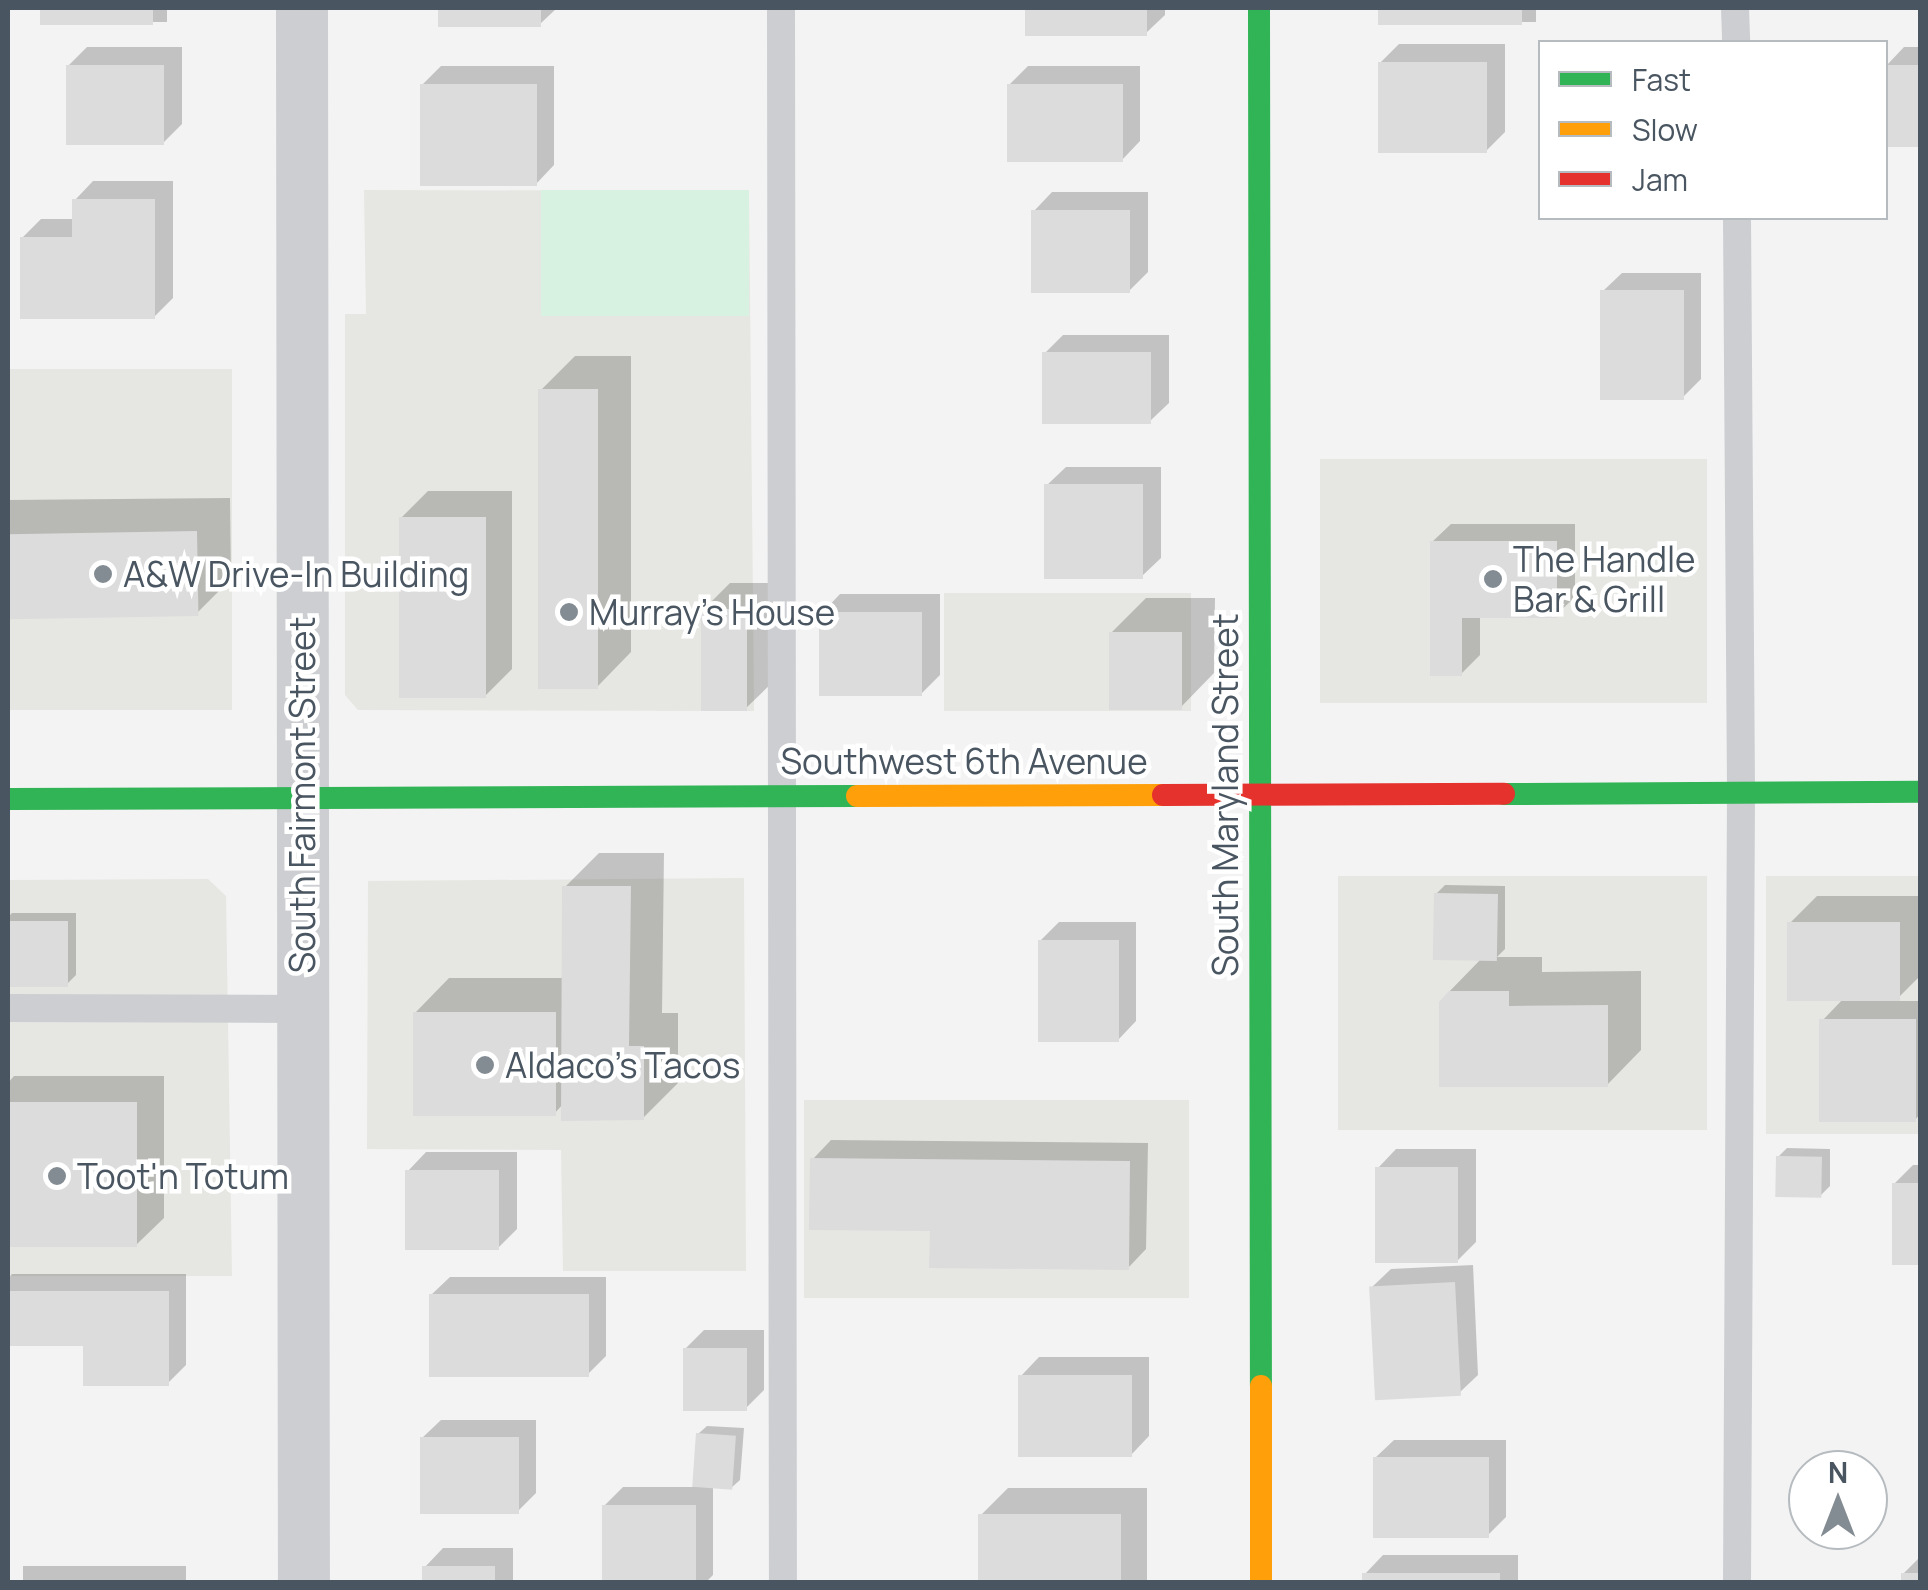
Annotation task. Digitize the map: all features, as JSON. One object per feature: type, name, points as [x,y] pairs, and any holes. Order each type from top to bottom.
[{"type":"main road","name":"South Maryland Street","points":[[1259,8],[1261,1582]]},
{"type":"main road","name":"Southwest 6th Avenue","points":[[8,799],[1920,792]]},
{"type":"street","name":"South Fairmont Street","points":[[302,8],[304,1582]]},
{"type":"lane","points":[[781,8],[783,1582]]},
{"type":"lane","points":[[1735,8],[1736,40]]},
{"type":"lane","points":[[1736,220],[1741,793],[1737,1582]]},
{"type":"lane","points":[[8,1008],[302,1009]]},
{"type":"shaded area","points":[[364,190],[749,191],[754,711],[358,710],[345,695],[345,314],[366,314]]},
{"type":"shaded area","points":[[8,369],[232,369],[232,710],[8,710]]},
{"type":"shaded area","points":[[1320,459],[1707,459],[1707,703],[1320,703]]},
{"type":"shaded area","points":[[944,593],[1191,593],[1191,711],[944,711]]},
{"type":"shaded area","points":[[1338,876],[1707,876],[1707,1130],[1338,1130]]},
{"type":"shaded area","points":[[1766,876],[1920,876],[1920,1134],[1766,1134]]},
{"type":"shaded area","points":[[744,878],[746,1271],[563,1271],[561,1150],[367,1149],[368,881]]},
{"type":"shaded area","points":[[208,879],[226,896],[232,1276],[8,1276],[8,880]]},
{"type":"shaded area","points":[[804,1100],[1189,1100],[1189,1298],[804,1298]]},
{"type":"green space","points":[[541,190],[749,190],[749,316],[541,316]]},
{"type":"building","points":[[40,8],[153,8],[153,25],[40,25]]},
{"type":"building","points":[[438,8],[541,8],[541,27],[438,27]]},
{"type":"building","points":[[1025,8],[1147,8],[1147,36],[1025,36]]},
{"type":"building","points":[[1378,8],[1522,8],[1522,25],[1378,25]]},
{"type":"building","points":[[1378,62],[1487,62],[1487,153],[1378,153]]},
{"type":"building","points":[[66,65],[164,65],[164,145],[66,145]]},
{"type":"building","points":[[1888,65],[1920,65],[1920,147],[1888,147]]},
{"type":"building","points":[[420,84],[537,84],[537,186],[420,186]]},
{"type":"building","points":[[1007,84],[1123,84],[1123,162],[1007,162]]},
{"type":"building","points":[[72,199],[155,199],[155,319],[20,319],[20,237],[72,237]]},
{"type":"building","points":[[1031,210],[1130,210],[1130,293],[1031,293]]},
{"type":"building","points":[[1600,290],[1684,290],[1684,400],[1600,400]]},
{"type":"building","points":[[1042,352],[1151,352],[1151,424],[1042,424]]},
{"type":"building","points":[[538,389],[598,389],[598,689],[538,689]]},
{"type":"building","points":[[1044,484],[1143,484],[1143,579],[1044,579]]},
{"type":"building","points":[[399,517],[486,517],[486,698],[399,698]]},
{"type":"building","name":"A&W Drive-In Building","points":[[197,531],[198,616],[10,619],[8,534]]},
{"type":"building","name":"The Handle Bar & Grill","points":[[1430,541],[1557,541],[1557,618],[1462,618],[1462,676],[1430,676]]},
{"type":"building","points":[[701,609],[747,609],[747,711],[701,711]]},
{"type":"building","points":[[819,612],[922,612],[922,696],[819,696]]},
{"type":"building","points":[[1109,632],[1182,632],[1182,710],[1109,710]]},
{"type":"building","points":[[562,886],[631,886],[629,1046],[644,1046],[644,1120],[561,1121]]},
{"type":"building","points":[[1434,893],[1498,894],[1497,961],[1433,960]]},
{"type":"building","points":[[8,921],[68,921],[68,987],[8,987]]},
{"type":"building","points":[[1787,922],[1900,922],[1900,1001],[1787,1001]]},
{"type":"building","points":[[1038,940],[1119,940],[1119,1042],[1038,1042]]},
{"type":"building","points":[[1449,991],[1509,991],[1509,1006],[1608,1005],[1608,1087],[1439,1087],[1439,1002]]},
{"type":"building","points":[[413,1012],[556,1012],[556,1116],[413,1116]]},
{"type":"building","points":[[1819,1019],[1916,1019],[1916,1122],[1819,1122]]},
{"type":"building","points":[[8,1102],[137,1102],[137,1247],[8,1247]]},
{"type":"building","points":[[1776,1156],[1822,1157],[1821,1198],[1775,1197]]},
{"type":"building","points":[[810,1158],[1130,1161],[1129,1270],[929,1268],[930,1231],[809,1230]]},
{"type":"building","points":[[1375,1167],[1458,1167],[1458,1263],[1375,1263]]},
{"type":"building","points":[[405,1170],[499,1170],[499,1250],[405,1250]]},
{"type":"building","points":[[1892,1183],[1920,1183],[1920,1265],[1892,1265]]},
{"type":"building","points":[[1455,1282],[1461,1396],[1375,1400],[1369,1287]]},
{"type":"building","points":[[8,1291],[169,1291],[169,1386],[83,1386],[83,1346],[8,1346]]},
{"type":"building","points":[[429,1294],[589,1294],[589,1377],[429,1377]]},
{"type":"building","points":[[683,1348],[747,1348],[747,1411],[683,1411]]},
{"type":"building","points":[[1018,1375],[1132,1375],[1132,1457],[1018,1457]]},
{"type":"building","points":[[696,1433],[736,1436],[732,1490],[692,1487]]},
{"type":"building","points":[[420,1437],[519,1437],[519,1514],[420,1514]]},
{"type":"building","points":[[1373,1457],[1489,1457],[1489,1538],[1373,1538]]},
{"type":"building","points":[[602,1505],[696,1505],[696,1582],[602,1582]]},
{"type":"building","points":[[978,1514],[1121,1514],[1121,1582],[978,1582]]},
{"type":"building","points":[[422,1566],[495,1566],[495,1582],[422,1582]]},
{"type":"building","points":[[1362,1573],[1500,1573],[1500,1582],[1362,1582]]},
{"type":"building","points":[[1901,1573],[1920,1573],[1920,1582],[1901,1582]]},
{"type":"traffic: fast","points":[[1259,8],[1261,1386]]},
{"type":"traffic: fast","points":[[1504,794],[1920,792]]},
{"type":"traffic: fast","points":[[8,799],[857,796]]},
{"type":"traffic: slow","points":[[857,796],[1163,795]]},
{"type":"traffic: slow","points":[[1261,1386],[1261,1582]]},
{"type":"traffic: jam","points":[[1163,795],[1504,794]]},
{"type":"place","name":"A&W Drive-In Building","points":[[103,574]]},
{"type":"place","name":"The Handle Bar & Grill","points":[[1493,579]]},
{"type":"place","name":"Murray's House","points":[[569,612]]},
{"type":"place","name":"Aldaco's Tacos","points":[[485,1065]]},
{"type":"place","name":"Toot'n Totum","points":[[57,1176]]}]
